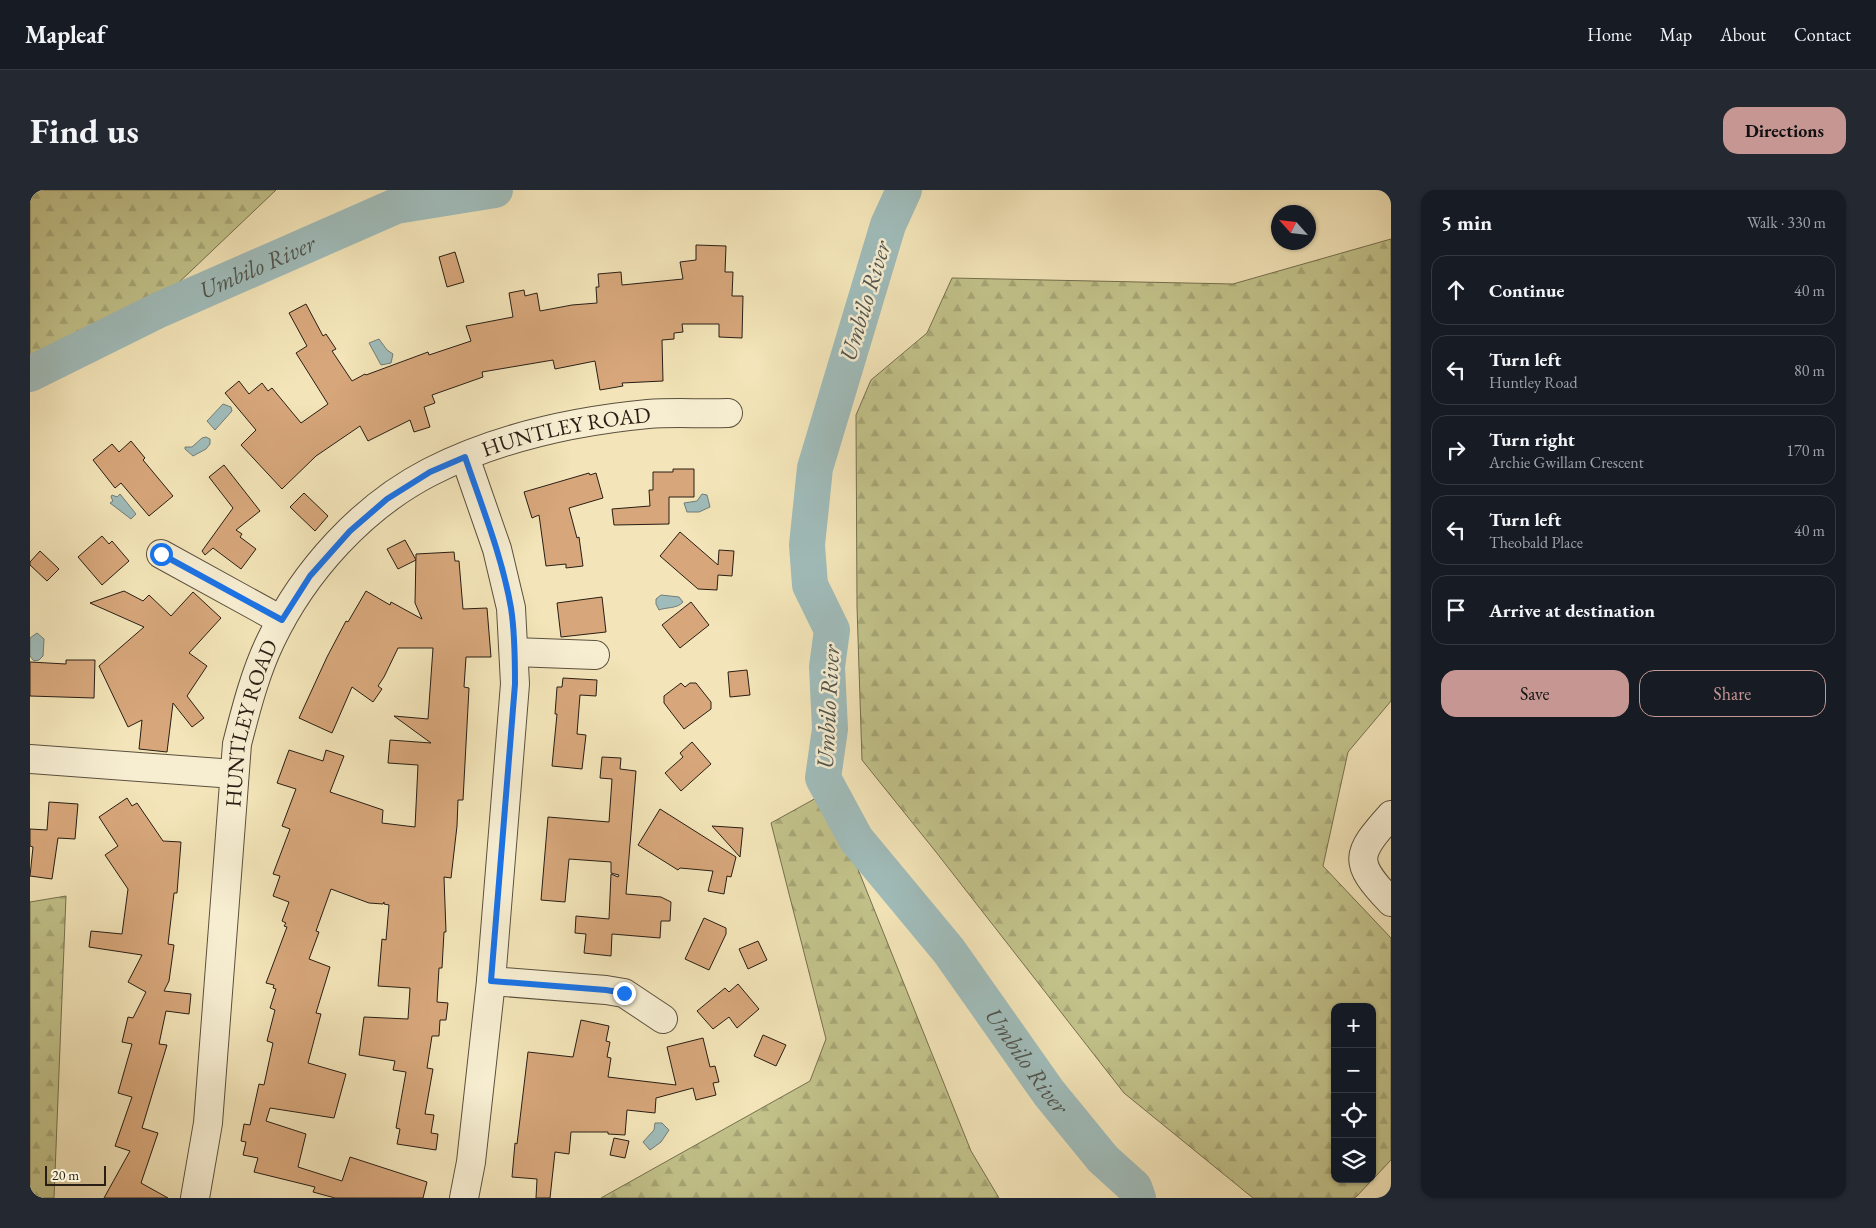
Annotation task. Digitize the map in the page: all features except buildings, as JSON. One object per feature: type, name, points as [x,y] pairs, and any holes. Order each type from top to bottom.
[{"type":"street","name":"HUNTLEY ROAD","points":[[195,1198],[208,1123],[237,744],[253,684],[271,640],[310,576],[350,531],[387,499],[430,472],[465,457],[552,428],[598,420],[650,414],[728,414]]},
{"type":"street","points":[[464,1198],[471,1162],[491,981],[515,684],[511,608],[497,549],[465,457]]},
{"type":"street","points":[[161,554],[282,620]]},
{"type":"street","points":[[514,652],[595,655]]},
{"type":"street","points":[[30,759],[234,774]]},
{"type":"street","points":[[1391,815],[1368,840],[1364,852],[1363,866],[1374,884],[1391,902]]},
{"type":"street","points":[[491,981],[624,993],[663,1019]]},
{"type":"green space","points":[[30,190],[276,190],[152,308],[30,386]]},
{"type":"green space","points":[[1391,239],[1391,701],[1348,752],[1323,866],[1391,938],[1391,1160],[1376,1176],[1376,1003],[1331,1003],[1331,1183],[1369,1183],[1355,1198],[1253,1198],[1124,1093],[862,760],[857,607],[856,415],[871,380],[927,333],[952,278],[1233,284]]},
{"type":"green space","points":[[827,792],[971,1151],[999,1198],[601,1198],[810,1081],[826,1039],[771,823]]},
{"type":"green space","points":[[66,896],[54,1198],[30,1198],[30,902]]},
{"type":"water","points":[[379,339],[387,350],[393,354],[391,363],[381,365],[369,343]]},
{"type":"water","points":[[223,404],[231,407],[232,411],[215,430],[207,421]]},
{"type":"water","points":[[202,438],[210,439],[210,444],[206,449],[193,456],[185,449],[185,447],[192,447]]},
{"type":"water","points":[[120,494],[136,514],[131,519],[110,503],[113,501],[112,495],[117,497]]},
{"type":"water","points":[[702,494],[707,495],[710,507],[699,512],[687,512],[684,503],[697,501]]},
{"type":"water","points":[[661,595],[679,597],[683,602],[675,607],[659,610],[656,599]]},
{"type":"water","points":[[37,633],[44,639],[43,656],[39,660],[34,661],[30,656],[30,638]]},
{"type":"water","points":[[655,1123],[662,1123],[669,1130],[661,1142],[650,1150],[643,1142],[654,1130]]},
{"type":"waterway","name":"Umbilo River","points":[[30,374],[159,310],[396,206],[495,190]]},
{"type":"waterway","name":"Umbilo River","points":[[904,190],[888,225],[815,468],[807,545],[810,585],[832,630],[827,667],[830,729],[823,778],[856,839],[949,951],[1049,1093],[1103,1159],[1134,1187],[1138,1198]]},
{"type":"route","points":[[161,554],[282,620],[310,576],[350,531],[387,499],[430,472],[465,457],[497,549],[511,608],[514,652],[515,684],[491,981],[624,993]]}]
